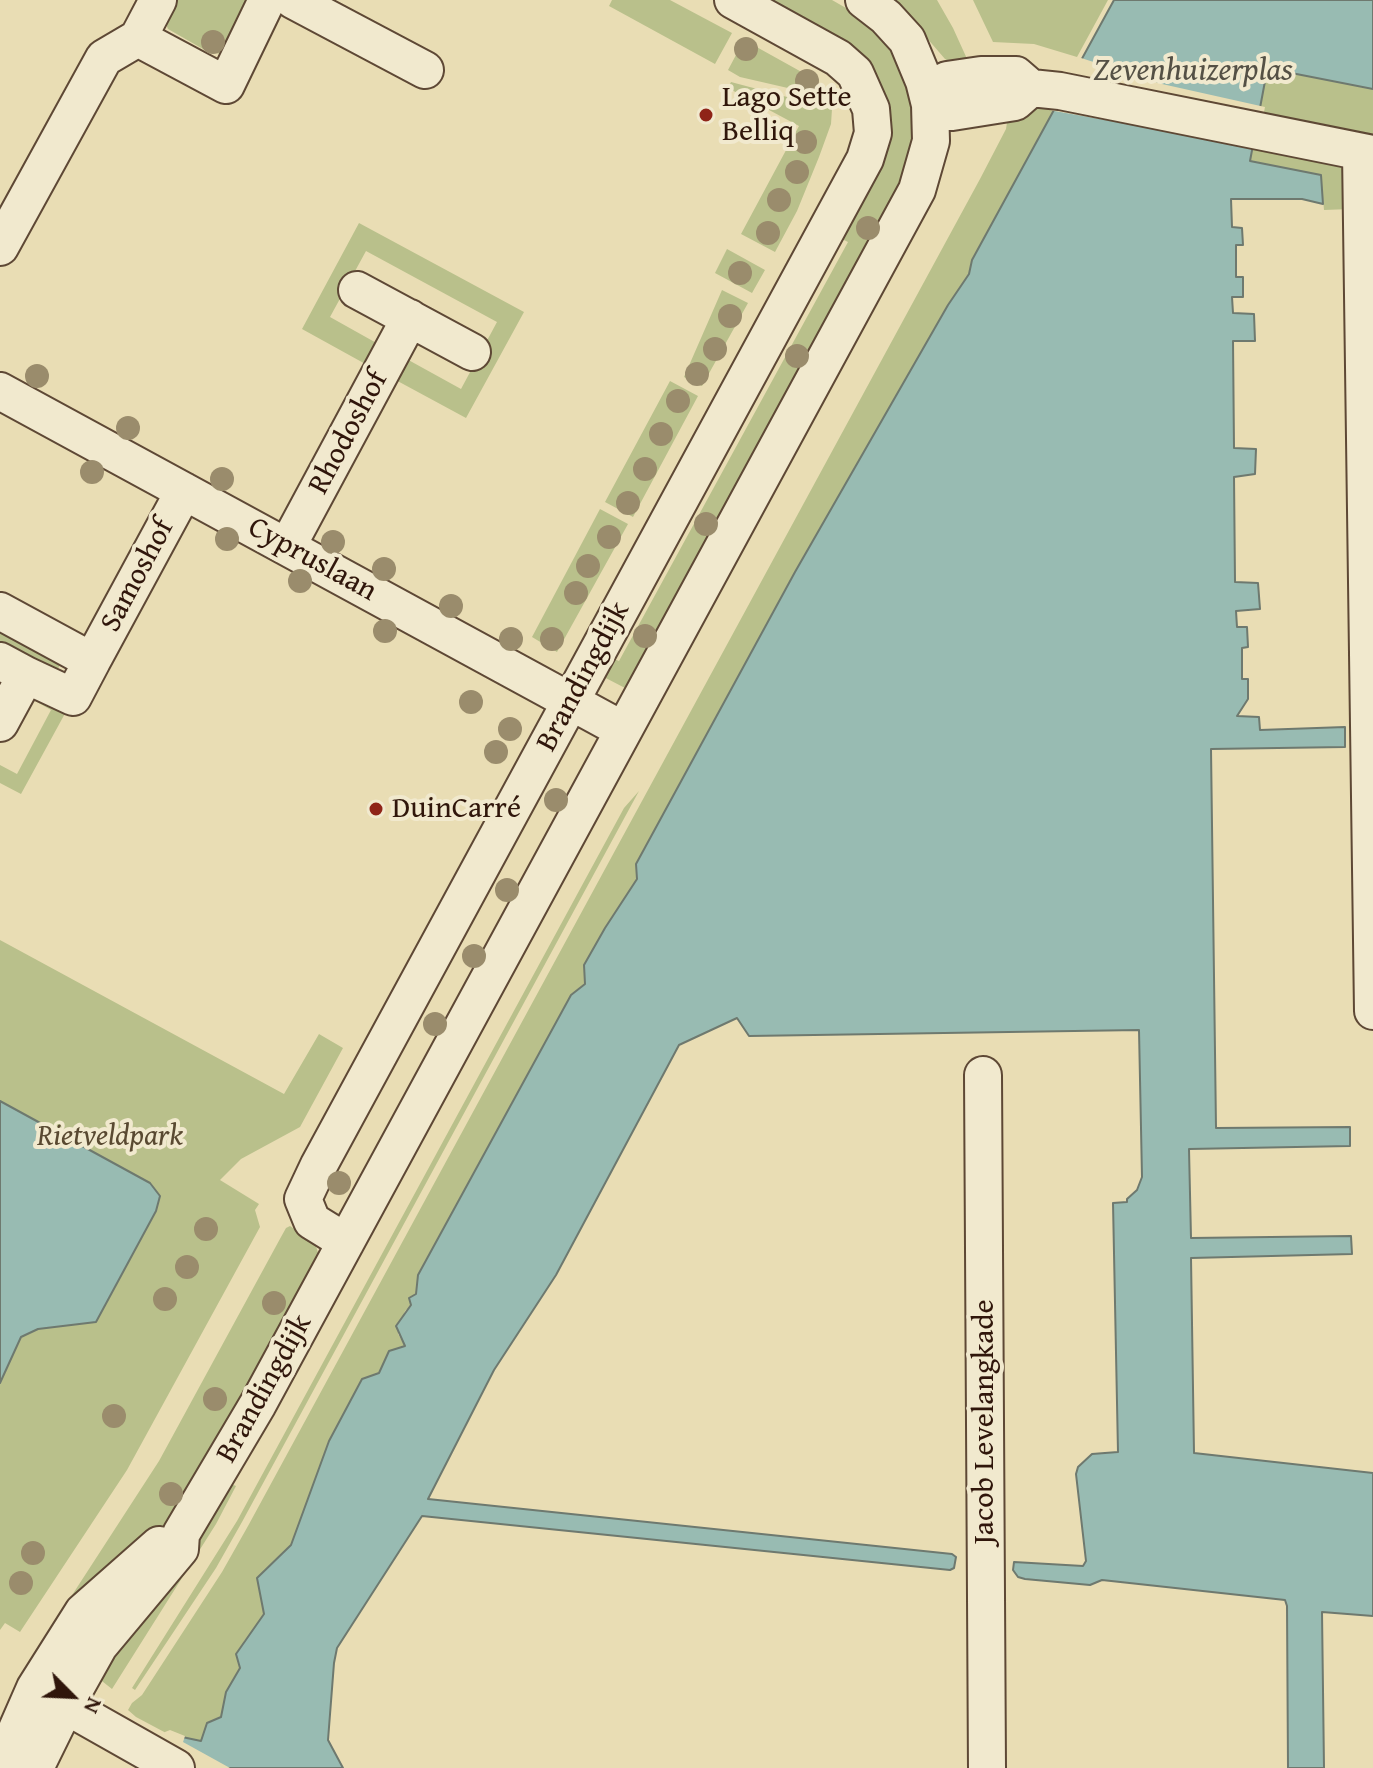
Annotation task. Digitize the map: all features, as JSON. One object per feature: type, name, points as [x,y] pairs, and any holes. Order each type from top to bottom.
[{"type":"street","points":[[0,247],[104,58],[138,38],[158,0]]},
{"type":"street","points":[[138,38],[226,85],[267,0]]},
{"type":"street","points":[[293,0],[425,70]]},
{"type":"street","name":"Brandingdijk","points":[[346,1242],[312,1221],[303,1199],[865,159],[873,133],[871,109],[855,73],[838,58],[733,0]]},
{"type":"street","name":"Brandingdijk","points":[[35,1768],[50,1697],[83,1612],[166,1538],[181,1534],[216,1479],[917,190],[931,141],[930,105],[924,81],[907,40],[886,17],[864,0]]},
{"type":"street","points":[[930,105],[952,112],[1015,102],[1046,90],[1367,153],[1373,1011]]},
{"type":"street","points":[[357,290],[472,352]]},
{"type":"street","name":"Rhodoshof","points":[[287,547],[410,318]]},
{"type":"street","name":"Cypruslaan","points":[[0,391],[623,730]]},
{"type":"street","name":"Samoshof","points":[[0,723],[13,668],[73,697],[184,491]]},
{"type":"street","name":"Samoshof","points":[[0,611],[92,661]]},
{"type":"street","name":"Jacob Levelangkade","points":[[983,1075],[987,1768]]},
{"type":"street","points":[[50,1697],[176,1768]]},
{"type":"street","name":"Brandingdijk","points":[[0,1768],[50,1697]]},
{"type":"green space","points":[[171,0],[258,0],[226,53],[220,54],[203,49],[168,29],[165,22]]},
{"type":"green space","points":[[612,0],[670,0],[732,33],[715,64],[609,6]]},
{"type":"green space","points":[[754,0],[832,0],[853,12],[878,34],[894,56],[908,90],[913,127],[911,154],[904,181],[636,673],[625,688],[598,674],[607,656],[619,661],[848,242],[836,236],[886,120]]},
{"type":"green space","points":[[894,0],[937,0],[968,61],[955,64],[945,59]]},
{"type":"green space","points":[[973,0],[1108,0],[1077,57],[1034,44],[993,42]]},
{"type":"green space","points":[[744,40],[807,75],[817,82],[827,97],[740,77],[728,70]]},
{"type":"green space","points":[[1276,70],[1373,89],[1373,142],[1258,120],[1266,76]]},
{"type":"green space","points":[[731,82],[832,109],[831,124],[819,157],[797,211],[775,252],[741,234],[799,126],[728,88]]},
{"type":"green space","points":[[1041,105],[1055,109],[972,260],[970,274],[948,305],[795,572],[636,864],[637,879],[605,928],[585,984],[571,995],[418,1275],[416,1294],[412,1305],[405,1311],[398,1334],[405,1346],[389,1351],[379,1373],[329,1441],[291,1546],[258,1577],[264,1614],[244,1641],[240,1668],[226,1692],[221,1717],[207,1723],[201,1741],[168,1734],[136,1717],[128,1710],[142,1695],[222,1572],[248,1526],[980,179],[1006,129],[1009,110]]},
{"type":"green space","points":[[1253,144],[1344,165],[1351,209],[1324,210],[1321,175],[1250,161]]},
{"type":"green space","points":[[359,223],[524,312],[466,418],[392,378],[403,357],[461,389],[497,322],[366,251],[330,317],[380,345],[369,366],[302,329]]},
{"type":"green space","points":[[727,249],[765,270],[752,293],[715,273]]},
{"type":"green space","points":[[722,290],[748,303],[702,386],[684,377]]},
{"type":"green space","points":[[670,381],[698,396],[633,517],[605,502]]},
{"type":"green space","points":[[600,509],[628,524],[557,652],[532,637]]},
{"type":"green space","points":[[0,626],[63,660],[56,672],[0,642]]},
{"type":"green space","points":[[35,690],[68,708],[21,794],[0,783],[0,765],[17,774],[51,710],[30,698]]},
{"type":"green space","points":[[639,791],[242,1522],[216,1568],[135,1690],[132,1688],[237,1521],[624,808]]},
{"type":"green space","name":"Rietveldpark","points":[[0,940],[284,1094],[319,1034],[343,1048],[300,1127],[241,1159],[220,1180],[259,1204],[255,1210],[260,1227],[127,1470],[20,1632],[5,1623],[0,1630]]},
{"type":"green space","points":[[290,1226],[315,1243],[319,1256],[203,1470],[169,1524],[48,1646],[41,1643],[159,1461],[286,1228]]},
{"type":"green space","points":[[231,1484],[236,1486],[216,1524],[112,1689],[93,1674]]},
{"type":"water","name":"Zevenhuizerplas","points":[[1114,0],[1373,0],[1373,89],[1276,70],[1266,76],[1250,161],[1321,175],[1323,204],[1302,199],[1231,199],[1232,227],[1242,228],[1243,245],[1236,245],[1236,277],[1243,277],[1243,297],[1232,297],[1233,313],[1254,314],[1255,341],[1233,341],[1234,448],[1256,449],[1255,474],[1234,477],[1235,582],[1258,583],[1260,609],[1236,611],[1237,627],[1247,627],[1248,647],[1242,648],[1242,679],[1248,679],[1248,699],[1237,716],[1259,717],[1260,730],[1345,727],[1345,747],[1211,749],[1216,1128],[1350,1127],[1350,1146],[1189,1149],[1191,1238],[1351,1236],[1352,1254],[1191,1258],[1194,1453],[1373,1473],[1373,1616],[1322,1612],[1324,1768],[1288,1768],[1285,1600],[1102,1580],[1090,1585],[1025,1579],[1018,1577],[1013,1570],[1014,1562],[1083,1566],[1086,1561],[1076,1474],[1078,1467],[1092,1454],[1118,1452],[1113,1203],[1127,1202],[1137,1190],[1142,1177],[1139,1030],[749,1036],[737,1018],[679,1045],[556,1275],[494,1370],[428,1499],[952,1554],[956,1557],[954,1568],[422,1516],[337,1648],[328,1740],[343,1768],[149,1768],[168,1734],[201,1741],[207,1723],[221,1717],[226,1692],[240,1668],[236,1654],[264,1614],[257,1578],[291,1545],[329,1441],[362,1379],[379,1373],[389,1351],[405,1346],[396,1326],[411,1305],[409,1298],[416,1294],[418,1275],[571,995],[585,984],[584,965],[637,879],[636,864],[795,572],[948,305],[969,274],[972,260]]},
{"type":"water","points":[[0,1101],[150,1183],[160,1196],[156,1211],[96,1322],[38,1329],[21,1337],[0,1383]]},
{"type":"pier","points":[[1078,57],[1162,84],[1265,107],[1257,147],[1049,110]]},
{"type":"pier","points":[[170,1730],[185,1736],[183,1742],[230,1768],[145,1768],[165,1732]]},
{"type":"place","name":"Lago Sette Belliq","points":[[706,115]]},
{"type":"place","name":"DuinCarré","points":[[376,809]]}]
